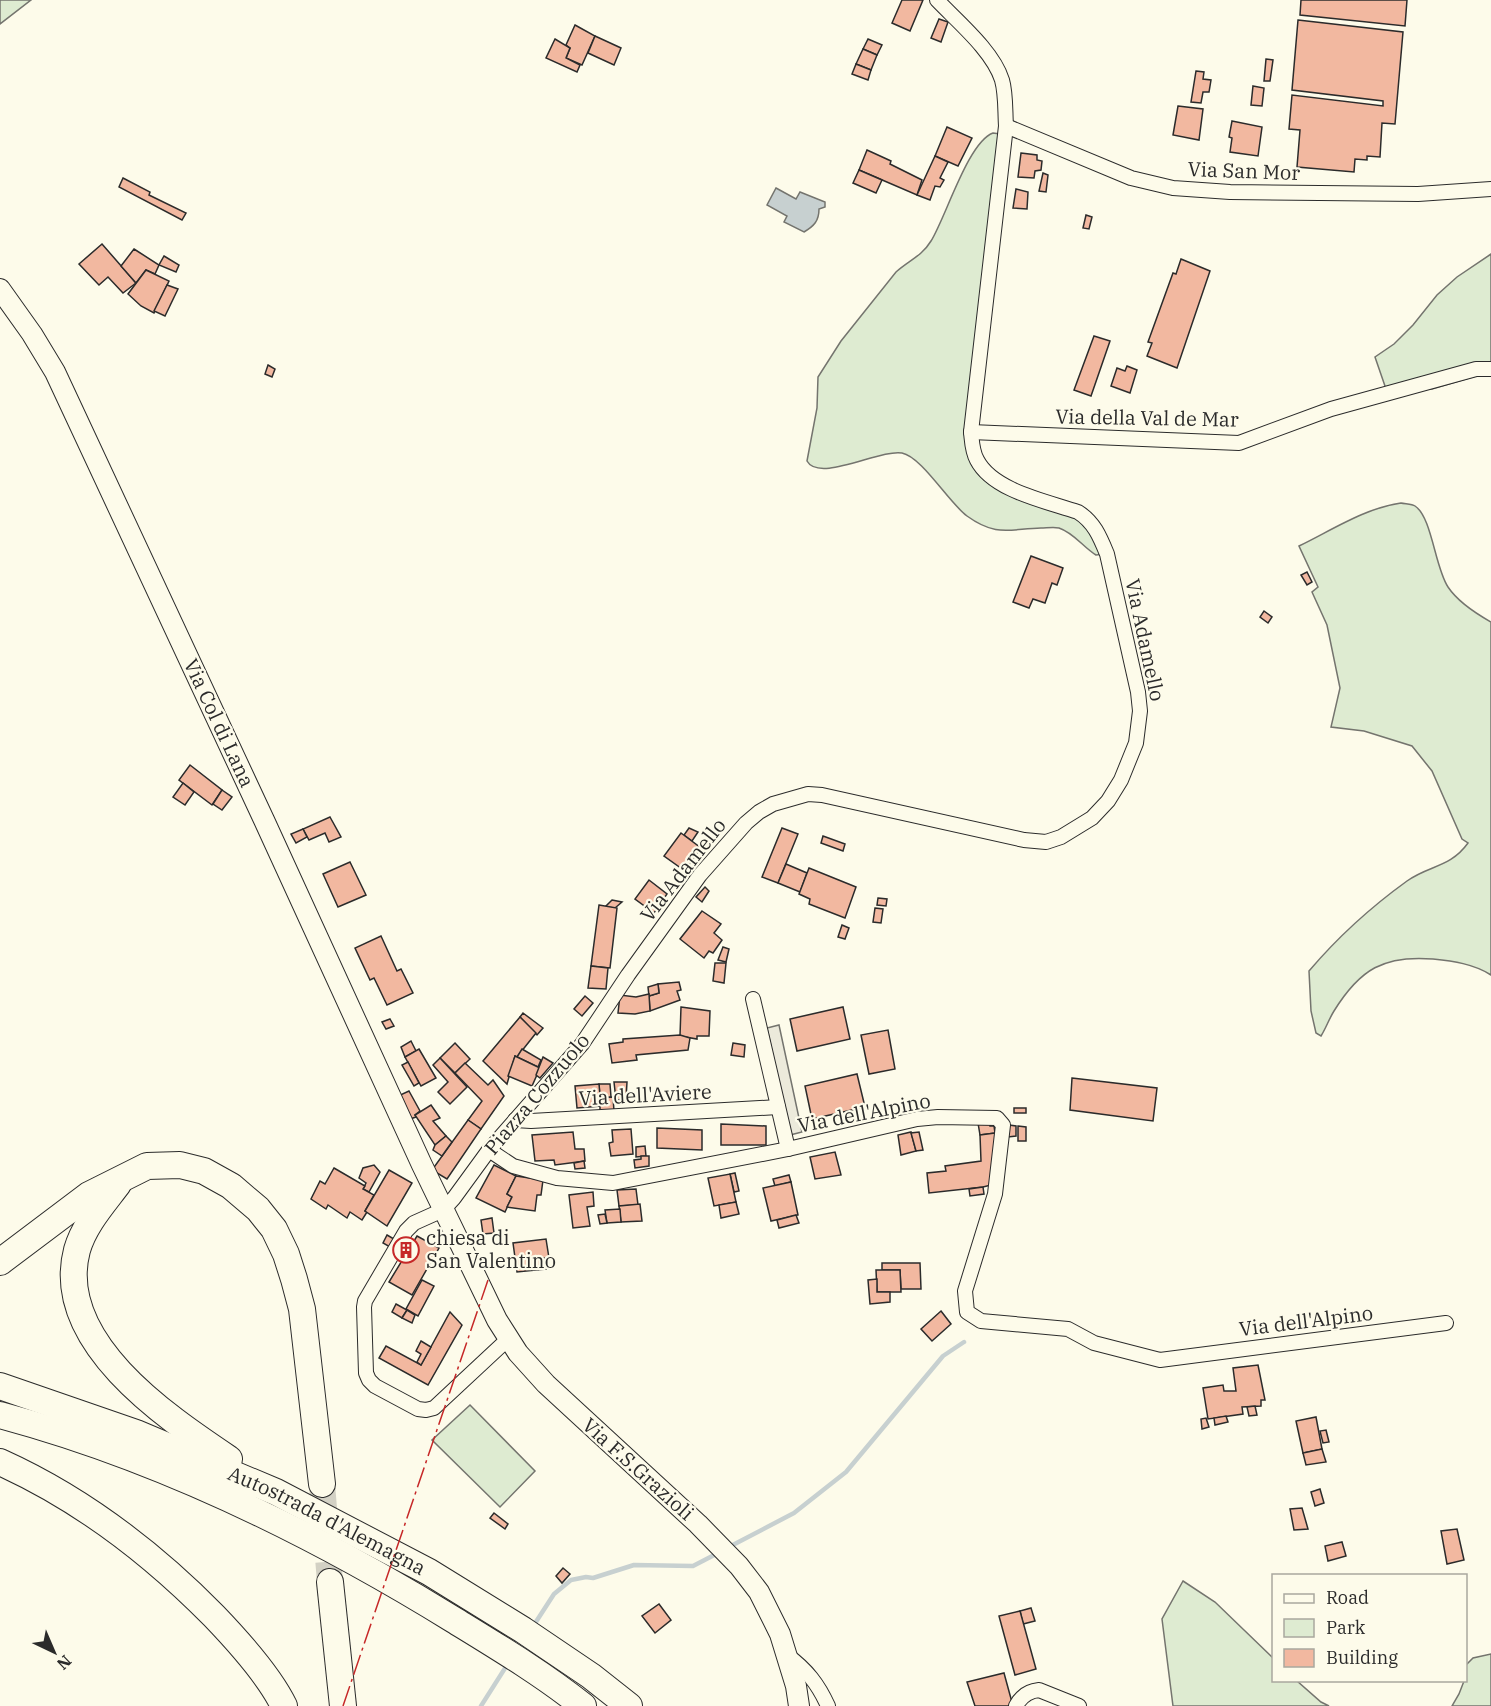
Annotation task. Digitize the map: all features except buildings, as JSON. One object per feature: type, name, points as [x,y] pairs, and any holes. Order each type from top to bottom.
[{"type":"highway","points":[[0,1262],[89,1195],[147,1166],[180,1165],[204,1171],[231,1186],[258,1209],[274,1229],[286,1254],[302,1309],[322,1484]]},
{"type":"highway","points":[[124,1176],[94,1215],[77,1249],[74,1279],[84,1322],[114,1364],[154,1406],[276,1492]]},
{"type":"highway","name":"Autostrada d'Alemagna","points":[[0,1386],[136,1433],[276,1492],[429,1572],[523,1630],[591,1676],[629,1706]]},
{"type":"highway","name":"Autostrada d'Alemagna","points":[[0,1414],[125,1454],[266,1515],[416,1597],[506,1653],[583,1706]]},
{"type":"highway","points":[[0,1462],[30,1475],[115,1528],[176,1578],[243,1646],[284,1706]]},
{"type":"highway","points":[[330,1582],[343,1706]]},
{"type":"main road","name":"Via Col di Lana","points":[[0,289],[32,334],[65,392],[442,1210]]},
{"type":"main road","name":"Via F.S.Grazioli","points":[[442,1210],[508,1339],[523,1360],[698,1524],[739,1566],[759,1592],[771,1613],[787,1655],[799,1706]]},
{"type":"street","name":"Via Adamello","points":[[628,975],[700,875],[746,823],[773,804],[808,794],[822,795],[1024,840],[1046,842],[1075,830],[1092,818],[1108,801],[1132,756],[1140,726],[1140,711],[1107,554],[1100,537],[1088,519],[1078,512],[1012,489],[990,477],[977,460],[971,432],[1006,126],[1002,80],[997,68],[984,49],[938,0]]},
{"type":"street","name":"Via San Mor","points":[[1006,126],[1131,178],[1173,188],[1230,192],[1418,194],[1491,189]]},
{"type":"street","name":"Via della Val de Mar","points":[[971,432],[1239,443],[1331,409],[1476,369],[1491,369]]},
{"type":"street","name":"Piazza Cozzuolo","points":[[442,1210],[454,1198],[489,1150],[582,1044],[628,975]]},
{"type":"street","points":[[753,999],[788,1149]]},
{"type":"street","name":"Via dell'Aviere","points":[[515,1120],[778,1107]]},
{"type":"street","name":"Via dell'Alpino","points":[[489,1150],[513,1166],[557,1178],[614,1183],[788,1149],[916,1119],[988,1117],[1001,1120],[1004,1125],[996,1194],[965,1292],[968,1312],[981,1321],[1068,1329],[1094,1343],[1160,1360],[1446,1323]]},
{"type":"street","points":[[442,1210],[414,1223],[406,1231],[368,1294],[364,1307],[366,1373],[369,1380],[375,1386],[418,1409],[434,1408],[508,1339]]},
{"type":"street","points":[[787,1655],[802,1666],[816,1682],[828,1706]]},
{"type":"street","points":[[1016,1706],[1019,1699],[1026,1694],[1039,1690],[1079,1706]]},
{"type":"green space","points":[[0,0],[31,0],[0,24]]},
{"type":"green space","points":[[993,133],[1007,135],[974,449],[989,479],[1075,513],[1106,554],[1096,555],[1069,533],[1059,528],[1003,530],[977,523],[960,510],[927,471],[910,456],[902,453],[892,453],[837,467],[814,467],[807,461],[817,408],[818,377],[841,341],[896,272],[931,241],[966,165],[984,139]]},
{"type":"green space","points":[[1491,254],[1491,375],[1476,376],[1432,389],[1386,389],[1375,357],[1394,344],[1437,295],[1457,277]]},
{"type":"green space","points":[[1401,503],[1414,505],[1421,512],[1448,587],[1467,607],[1491,622],[1491,975],[1470,966],[1441,960],[1416,958],[1387,963],[1364,975],[1354,985],[1334,1011],[1321,1036],[1316,1033],[1311,1011],[1309,971],[1355,923],[1380,901],[1415,876],[1447,862],[1468,843],[1462,839],[1432,771],[1412,746],[1364,731],[1331,727],[1340,688],[1327,625],[1312,592],[1318,587],[1299,546],[1362,515]]},
{"type":"green space","points":[[470,1405],[535,1471],[500,1507],[432,1440]]},
{"type":"green space","points":[[1183,1581],[1215,1602],[1272,1657],[1272,1682],[1298,1682],[1329,1706],[1173,1706],[1162,1619]]},
{"type":"green space","points":[[1491,1654],[1491,1706],[1452,1706],[1464,1682],[1467,1682],[1467,1664],[1473,1658]]},
{"type":"shaded area","points":[[776,188],[796,199],[800,192],[825,202],[825,207],[819,209],[817,220],[804,232],[784,222],[787,216],[767,205]]},
{"type":"shaded area","points":[[779,1025],[802,1132],[790,1135],[767,1028]]},
{"type":"waterway","points":[[727,1548],[794,1513],[846,1472],[943,1356],[964,1342]]},
{"type":"waterway","points":[[532,1628],[554,1594],[571,1580],[593,1578],[634,1565],[693,1566],[720,1552]]},
{"type":"waterway","points":[[481,1706],[509,1662]]},
{"type":"tunnel","points":[[322,1484],[330,1582]]},
{"type":"power","points":[[343,1706],[489,1277]]},
{"type":"place","name":"chiesa di San Valentino","points":[[406,1250]]}]
